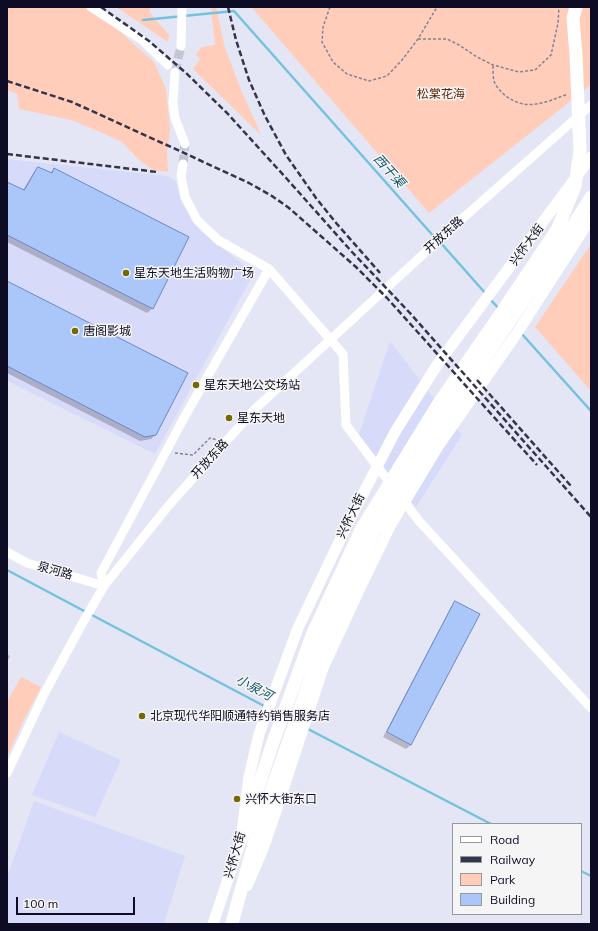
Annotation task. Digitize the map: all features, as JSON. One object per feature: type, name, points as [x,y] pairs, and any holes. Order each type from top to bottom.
[{"type":"highway","points":[[241,840],[272,745],[313,633],[361,530],[440,402],[558,228],[575,186],[580,150],[576,49],[573,18],[576,7]]},
{"type":"highway","points":[[232,923],[258,828],[326,634],[374,531],[443,420],[568,234],[591,197]]},
{"type":"main road","name":"兴怀大街","points":[[213,924],[241,840],[249,777],[259,734],[298,628],[353,512],[395,432],[438,365],[591,157]]},
{"type":"main road","name":"兴怀大街","points":[[232,923],[263,849],[324,668],[360,586],[390,526],[439,445],[516,333],[591,218]]},
{"type":"street","points":[[91,7],[142,40],[172,68],[175,118],[185,144]]},
{"type":"street","points":[[181,46],[182,7]]},
{"type":"street","name":"开放东路","points":[[7,773],[44,694],[104,586],[169,505],[256,408],[454,226],[591,105]]},
{"type":"street","points":[[183,164],[181,176],[185,197],[197,220],[218,240],[269,269],[343,354],[346,425],[419,521],[591,708]]},
{"type":"street","points":[[104,586],[101,573],[185,416],[269,269]]},
{"type":"street","name":"泉河路","points":[[7,552],[27,563],[104,586]]},
{"type":"path","points":[[330,7],[322,27],[322,42],[333,62],[347,74],[369,81],[386,76],[402,60],[418,39],[437,7]]},
{"type":"path","points":[[418,39],[447,39],[459,44],[493,66],[519,72],[535,70],[551,55],[558,23],[559,7]]},
{"type":"path","points":[[493,66],[494,82],[500,91],[511,100],[526,105],[546,102],[570,93]]},
{"type":"path","points":[[165,453],[193,455],[210,438],[225,442]]},
{"type":"shaded area","points":[[7,159],[166,176],[175,180],[182,203],[201,231],[254,273],[155,454],[7,381]]},
{"type":"shaded area","points":[[390,341],[462,435],[416,507],[357,440]]},
{"type":"shaded area","points":[[59,732],[121,760],[95,817],[32,795]]},
{"type":"shaded area","points":[[34,801],[185,856],[164,924],[7,924],[7,877]]},
{"type":"green space","points":[[7,7],[84,7],[118,30],[154,62],[166,89],[170,131],[167,153],[168,172],[153,170],[138,159],[122,142],[98,131],[71,120],[19,109],[17,94],[7,90]]},
{"type":"green space","points":[[116,7],[150,7],[150,13],[169,35],[168,42]]},
{"type":"green space","points":[[211,7],[216,7],[225,48],[261,135],[193,69],[200,59],[196,54],[202,47],[215,45]]},
{"type":"green space","name":"松棠花海","points":[[254,7],[591,7],[591,85],[429,213],[253,9]]},
{"type":"green space","points":[[591,244],[591,391],[535,327]]},
{"type":"green space","points":[[21,677],[41,687],[7,757],[7,702]]},
{"type":"building","name":"星东天地生活购物广场","points":[[38,167],[52,173],[54,168],[189,237],[153,309],[7,235],[7,182],[24,190]]},
{"type":"building","points":[[7,281],[188,373],[156,435],[145,437],[7,366]]},
{"type":"building","points":[[455,601],[480,614],[411,745],[387,732]]},
{"type":"waterway","name":"西干渠","points":[[143,20],[234,11],[436,239]]},
{"type":"waterway","name":"西干渠","points":[[440,242],[486,294]]},
{"type":"waterway","name":"西干渠","points":[[490,299],[499,309]]},
{"type":"waterway","name":"西干渠","points":[[521,333],[591,411]]},
{"type":"waterway","name":"小泉河","points":[[7,570],[86,612]]},
{"type":"waterway","name":"小泉河","points":[[90,614],[266,707]]},
{"type":"waterway","name":"小泉河","points":[[306,728],[489,823]]},
{"type":"waterway","name":"小泉河","points":[[582,872],[591,876]]},
{"type":"tunnel","points":[[175,72],[181,46]]},
{"type":"tunnel","points":[[183,164],[185,144]]},
{"type":"railway","points":[[101,7],[149,41],[186,73],[227,113],[352,252],[409,312],[591,517]]},
{"type":"railway","points":[[228,7],[236,40],[249,80],[265,116],[286,155],[316,198],[380,273]]},
{"type":"railway","points":[[7,81],[72,102],[249,183],[289,208],[356,267],[387,298],[537,465]]},
{"type":"railway","points":[[7,154],[157,172]]},
{"type":"railway","points":[[477,380],[571,486]]},
{"type":"place","name":"星东天地生活购物广场","points":[[126,273]]},
{"type":"place","name":"唐阁影城","points":[[75,331]]},
{"type":"place","name":"星东天地公交场站","points":[[196,385]]},
{"type":"place","name":"星东天地","points":[[229,418]]},
{"type":"place","name":"北京现代华阳顺通特约销售服务店","points":[[142,716]]},
{"type":"place","name":"兴怀大街东口","points":[[237,799]]}]
